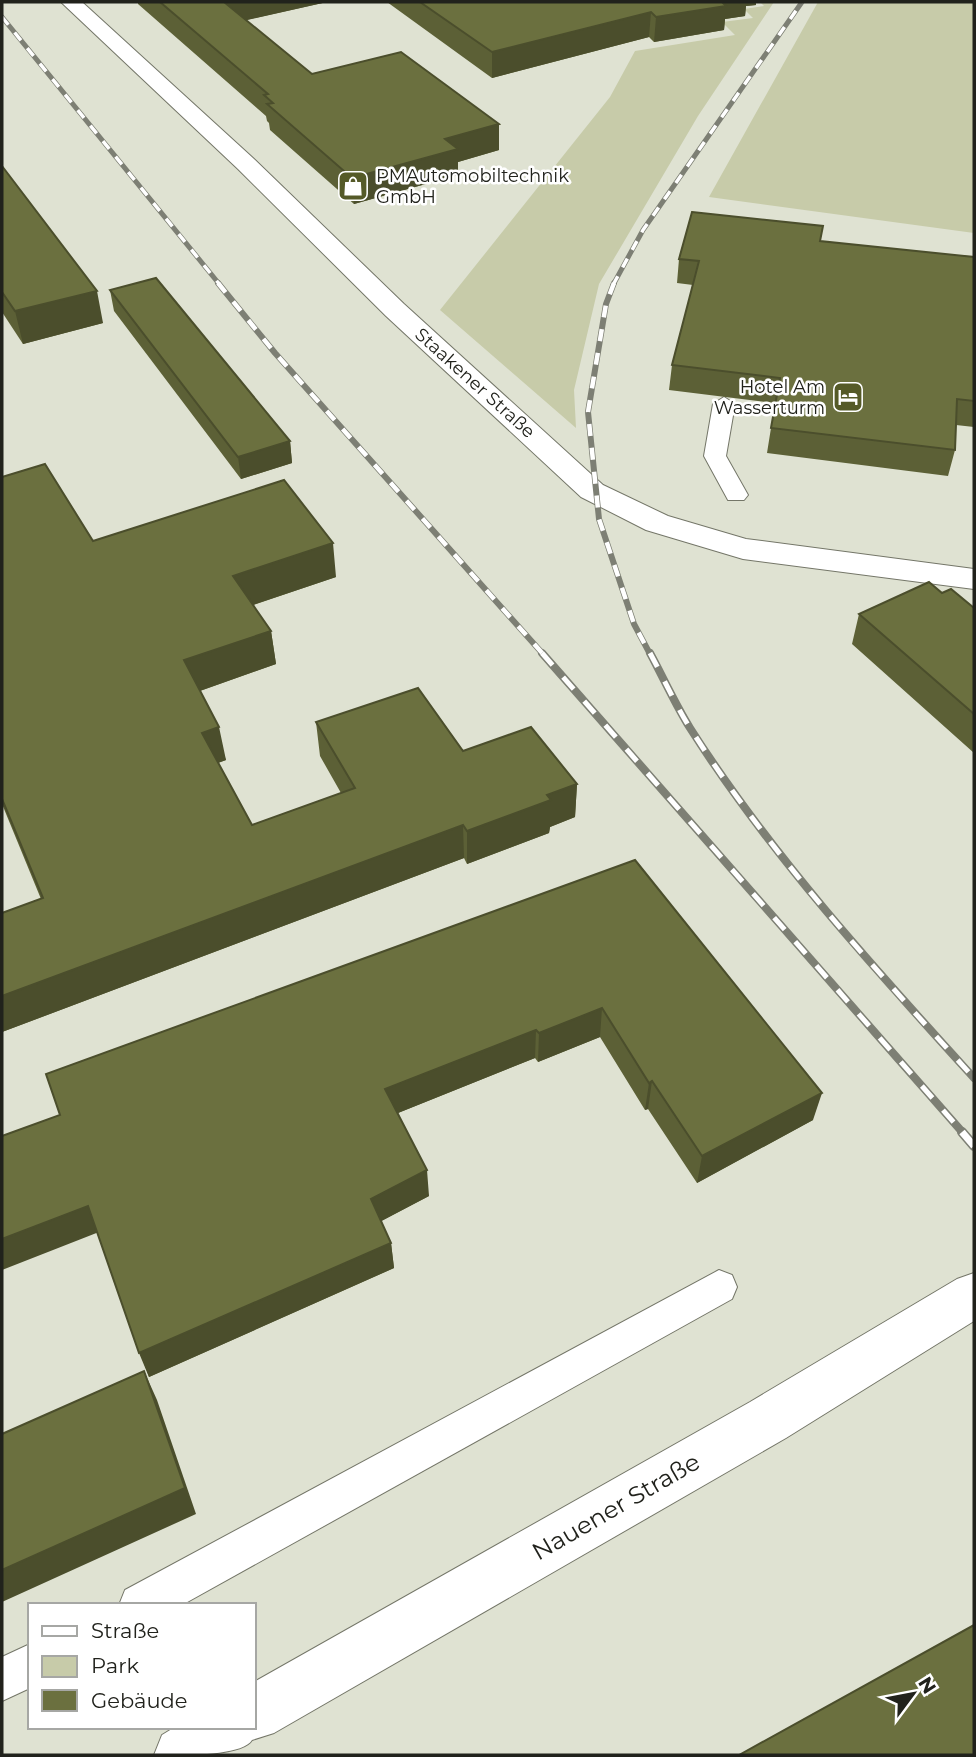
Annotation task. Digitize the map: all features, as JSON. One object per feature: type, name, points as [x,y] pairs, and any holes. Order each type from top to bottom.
[{"type":"street","name":"Staakener Straße","points":[[71,2],[246,164],[395,310],[592,491],[657,523],[743,550],[974,579]]},
{"type":"street","name":"Nauener Straße","points":[[256,1712],[768,1420],[974,1295]]},
{"type":"street","points":[[182,1755],[226,1729]]},
{"type":"lane","points":[[724,404],[715,457],[736,495]]},
{"type":"lane","points":[[144,1603],[719,1287]]},
{"type":"lane","points":[[2,1680],[28,1666]]},
{"type":"green space","points":[[760,2],[774,2],[698,116],[599,284],[574,390],[576,428],[440,310],[610,97],[635,51],[735,35],[722,22],[753,18],[744,9],[764,6]]},
{"type":"green space","points":[[818,2],[974,2],[974,233],[709,197]]},
{"type":"building","points":[[160,2],[224,2],[312,74],[401,52],[499,124],[445,139],[458,149],[352,178],[267,104],[273,103],[264,95],[268,94]]},
{"type":"building","points":[[420,2],[722,2],[726,6],[656,17],[651,12],[492,52]]},
{"type":"building","points":[[2,166],[97,291],[15,311],[2,292]]},
{"type":"building","points":[[692,212],[823,226],[820,241],[974,257],[974,401],[957,399],[955,450],[771,428],[780,378],[672,365],[699,261],[679,259]]},
{"type":"building","points":[[156,278],[290,441],[238,457],[110,290]]},
{"type":"building","points":[[45,464],[93,541],[284,480],[333,543],[233,576],[271,631],[184,660],[219,727],[202,733],[252,825],[355,788],[316,722],[418,688],[463,751],[531,727],[577,784],[547,795],[551,800],[467,831],[463,825],[2,996],[2,913],[43,898],[2,799],[2,477]]},
{"type":"building","points":[[929,582],[942,593],[951,589],[974,608],[974,714],[859,614]]},
{"type":"building","points":[[635,860],[822,1093],[702,1156],[652,1081],[649,1083],[602,1008],[539,1033],[536,1030],[385,1089],[427,1170],[371,1199],[391,1243],[139,1353],[88,1206],[2,1239],[2,1136],[60,1115],[46,1074]]},
{"type":"building","points":[[144,1371],[185,1488],[2,1570],[2,1434]]},
{"type":"building","points":[[974,1625],[974,1755],[739,1755]]},
{"type":"railway","points":[[614,284],[643,230],[802,2]]},
{"type":"railway","points":[[2,17],[220,285]]},
{"type":"railway","points":[[218,283],[275,353],[543,654]]},
{"type":"railway","points":[[614,284],[606,304],[588,412],[599,519],[634,624],[650,654]]},
{"type":"railway","points":[[542,653],[964,1134]]},
{"type":"railway","points":[[650,653],[690,728],[754,821],[824,909],[974,1078]]},
{"type":"railway","points":[[962,1132],[974,1146]]},
{"type":"place","name":"PMAutomobiltechnik GmbH","points":[[353,186]]},
{"type":"place","name":"Hotel Am Wasserturm","points":[[848,397]]}]
